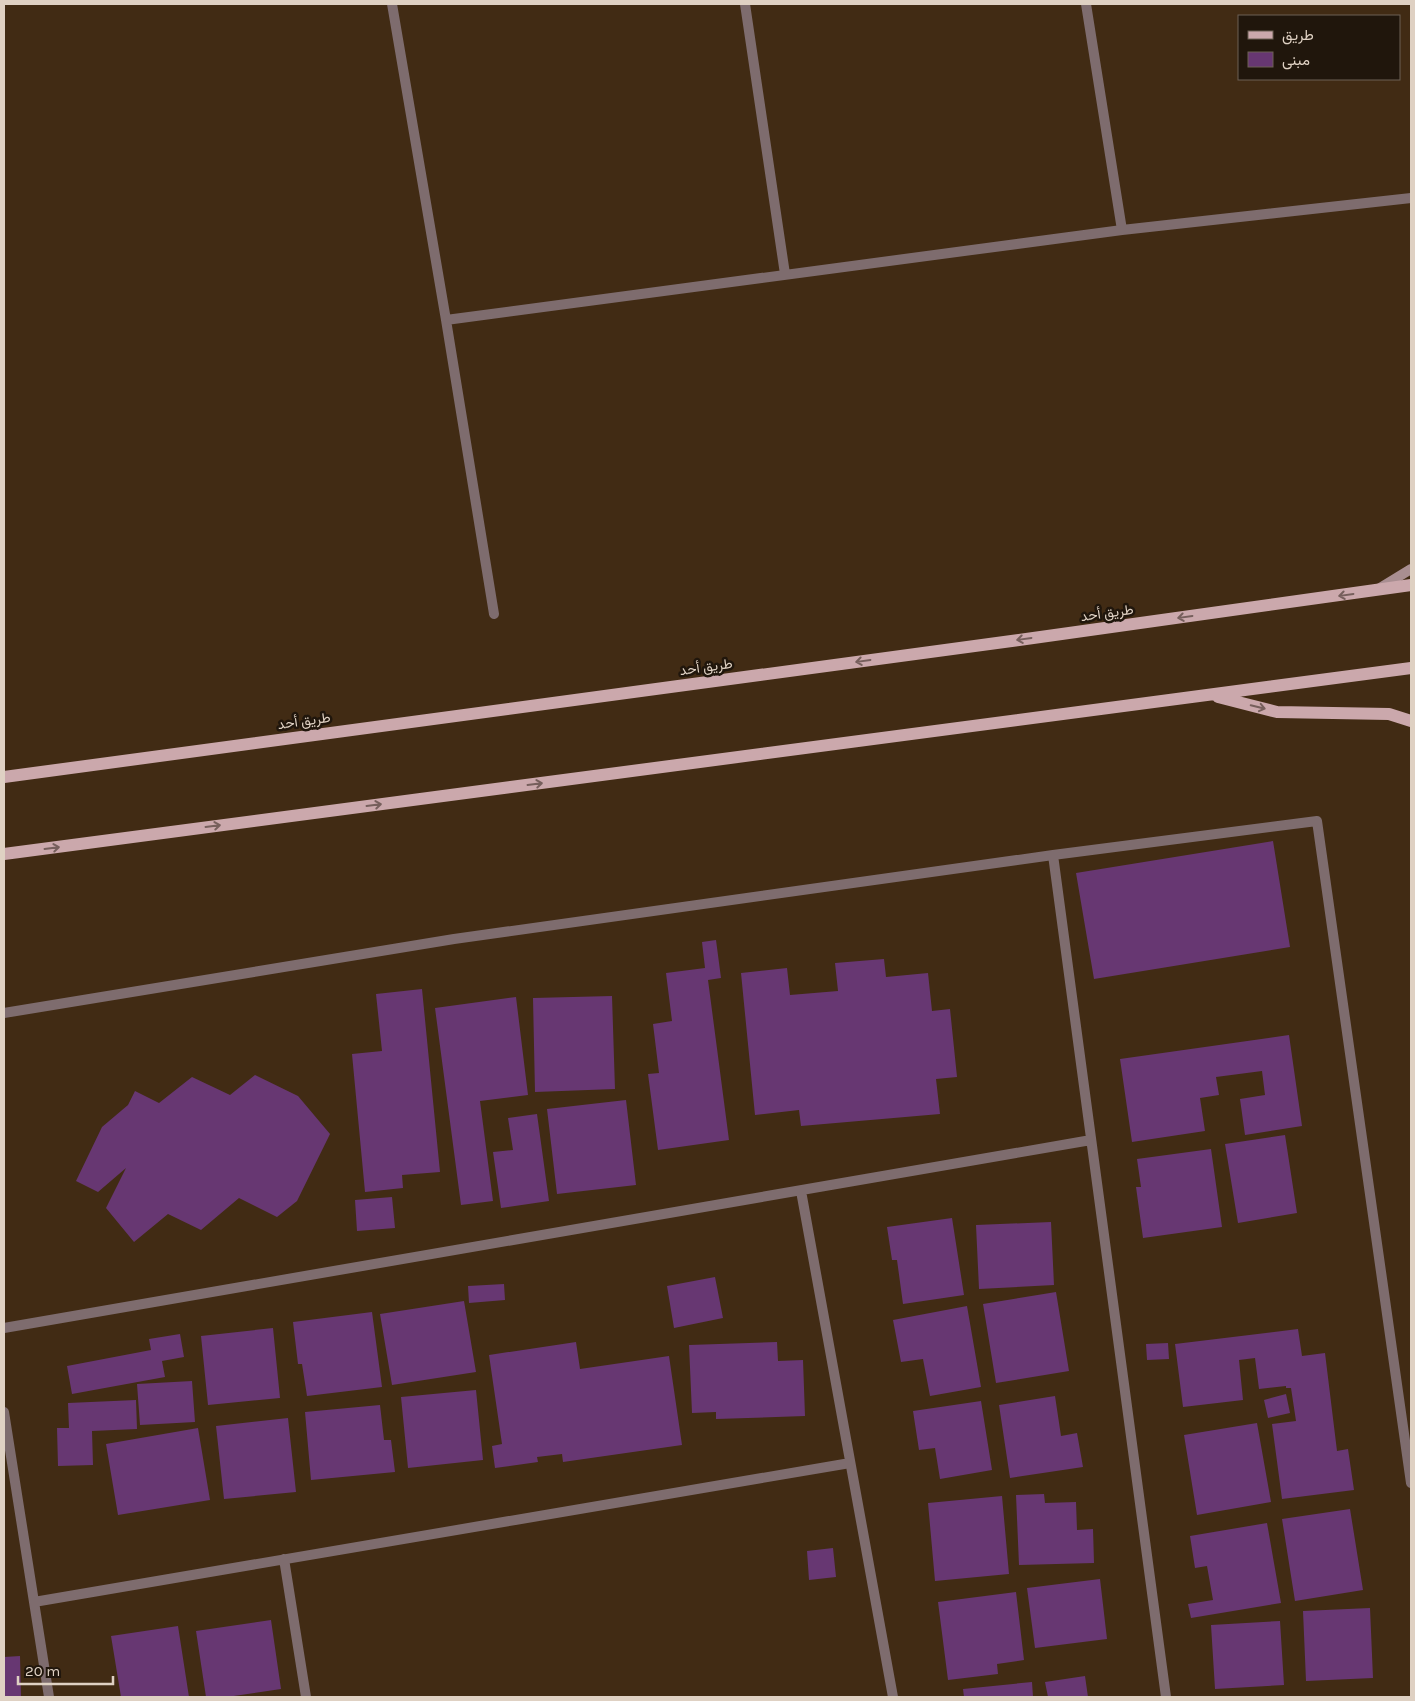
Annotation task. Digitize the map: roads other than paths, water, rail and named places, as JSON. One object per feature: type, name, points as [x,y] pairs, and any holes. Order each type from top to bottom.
[{"type":"main road","points":[[1377,590],[1411,569]]},
{"type":"main road","name":"طريق أحد","points":[[4,777],[1411,586]]},
{"type":"main road","points":[[4,854],[1411,668]]},
{"type":"main road","points":[[1211,695],[1277,712],[1389,714],[1411,721]]},
{"type":"street","points":[[392,4],[494,614]]},
{"type":"street","points":[[745,4],[786,274]]},
{"type":"street","points":[[1086,4],[1122,230]]},
{"type":"street","points":[[446,320],[1122,230],[1411,198]]},
{"type":"street","points":[[4,1012],[454,939],[1053,855],[1317,821],[1411,1483]]},
{"type":"street","points":[[1053,855],[1166,1697]]},
{"type":"street","points":[[4,1328],[1091,1140]]},
{"type":"street","points":[[802,1191],[893,1697]]},
{"type":"street","points":[[4,1412],[49,1697]]},
{"type":"street","points":[[34,1602],[850,1463]]},
{"type":"street","points":[[284,1559],[306,1697]]}]
